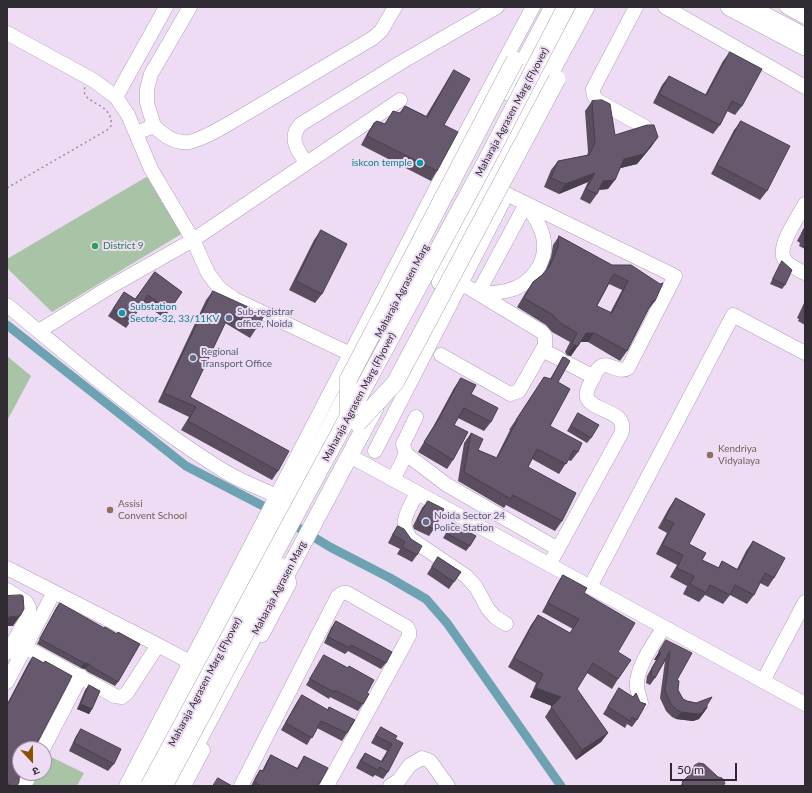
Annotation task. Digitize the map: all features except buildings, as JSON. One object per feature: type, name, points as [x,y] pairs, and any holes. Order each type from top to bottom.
[{"type":"main road","points":[[353,421],[348,380],[543,7]]},
{"type":"main road","name":"Maharaja Agrasen Marg","points":[[138,786],[170,726],[196,665],[272,535],[285,501],[358,357],[513,83],[553,7]]},
{"type":"main road","name":"Maharaja Agrasen Marg (Flyover)","points":[[164,786],[566,7]]},
{"type":"main road","name":"Maharaja Agrasen Marg (Flyover)","points":[[149,786],[353,421],[579,7]]},
{"type":"main road","name":"Maharaja Agrasen Marg","points":[[174,786],[350,456],[489,186],[586,7]]},
{"type":"main road","points":[[353,421],[395,383],[592,13],[593,7]]},
{"type":"main road","points":[[729,7],[805,47]]},
{"type":"main road","points":[[513,83],[539,94]]},
{"type":"main road","points":[[170,726],[198,741]]},
{"type":"street","points":[[116,97],[166,7]]},
{"type":"street","points":[[190,7],[152,74],[147,89],[147,103],[154,126],[160,132],[178,142],[189,142],[200,139],[373,38],[381,31],[395,7]]},
{"type":"street","points":[[306,162],[299,152],[294,140],[295,130],[301,124],[400,63],[497,7]]},
{"type":"street","points":[[7,33],[93,80],[116,97],[128,115],[151,169],[193,240],[208,273],[219,288],[234,299],[358,357],[442,178],[533,7]]},
{"type":"street","points":[[636,7],[593,89],[593,94],[594,98],[598,101],[645,127]]},
{"type":"street","points":[[665,7],[805,87]]},
{"type":"street","points":[[752,7],[805,36]]},
{"type":"street","points":[[787,7],[805,17]]},
{"type":"street","points":[[39,332],[110,287],[193,240],[306,162],[400,100]]},
{"type":"street","points":[[136,134],[154,126]]},
{"type":"street","points":[[489,186],[675,276],[628,368],[621,370],[603,365],[599,368],[587,389],[587,399],[618,416],[624,427],[550,565]]},
{"type":"street","points":[[375,451],[507,194]]},
{"type":"street","points":[[478,293],[526,204]]},
{"type":"street","points":[[478,293],[506,292],[529,279],[538,270],[545,250],[543,236],[538,223],[526,204]]},
{"type":"street","points":[[805,204],[784,243],[782,252],[785,260],[791,266],[805,274]]},
{"type":"street","points":[[482,242],[500,253]]},
{"type":"street","points":[[441,355],[510,394],[519,391],[546,340],[542,332],[461,283]]},
{"type":"street","points":[[7,305],[134,407],[187,447],[241,481],[285,501],[196,665],[126,786]]},
{"type":"street","points":[[590,587],[733,315],[805,353]]},
{"type":"street","points":[[542,350],[594,377]]},
{"type":"street","points":[[416,417],[403,444],[406,454],[447,485],[558,549]]},
{"type":"street","points":[[393,480],[406,454]]},
{"type":"street","points":[[350,456],[805,704]]},
{"type":"street","points":[[417,493],[405,519],[403,527],[406,534],[411,539],[466,576],[476,587],[488,609],[495,617],[506,624]]},
{"type":"street","points":[[184,786],[288,584],[291,566]]},
{"type":"street","points":[[7,568],[196,665]]},
{"type":"street","points":[[7,590],[26,602],[29,607],[29,615],[7,653]]},
{"type":"street","points":[[7,682],[54,592]]},
{"type":"street","points":[[240,786],[338,596],[343,593],[347,593],[407,627],[409,636],[327,786]]},
{"type":"street","points":[[763,681],[805,602]]},
{"type":"street","points":[[641,703],[637,687],[638,675],[664,627]]},
{"type":"street","points":[[25,647],[81,676],[115,696],[122,697],[127,693],[158,645]]},
{"type":"street","points":[[47,741],[81,676]]},
{"type":"street","points":[[390,786],[399,780],[410,765],[422,758],[430,761],[448,786]]},
{"type":"path","points":[[7,188],[107,130],[111,126],[112,121],[106,110],[101,105],[87,98],[84,94],[86,85],[93,80]]},
{"type":"green space","name":"District 9","points":[[148,176],[183,233],[52,312],[7,268],[7,259]]},
{"type":"green space","points":[[7,356],[31,376],[7,421]]},
{"type":"green space","points":[[52,757],[84,773],[77,786],[32,786],[34,781],[52,781]]},
{"type":"waterway","points":[[7,325],[186,466],[265,507]]},
{"type":"waterway","points":[[289,522],[330,547],[390,578],[426,599],[447,623],[561,786]]},
{"type":"place","name":"iskcon temple","points":[[420,163]]},
{"type":"place","name":"District 9","points":[[95,246]]},
{"type":"place","name":"Substation Sector-32, 33/11KV","points":[[122,313]]},
{"type":"place","name":"Sub-registrar office, Noida","points":[[229,318]]},
{"type":"place","name":"Regional Transport Office","points":[[193,358]]},
{"type":"place","name":"Kendriya Vidyalaya","points":[[710,455]]},
{"type":"place","name":"Assisi Convent School","points":[[110,510]]},
{"type":"place","name":"Noida Sector 24 Police Station","points":[[426,522]]}]
